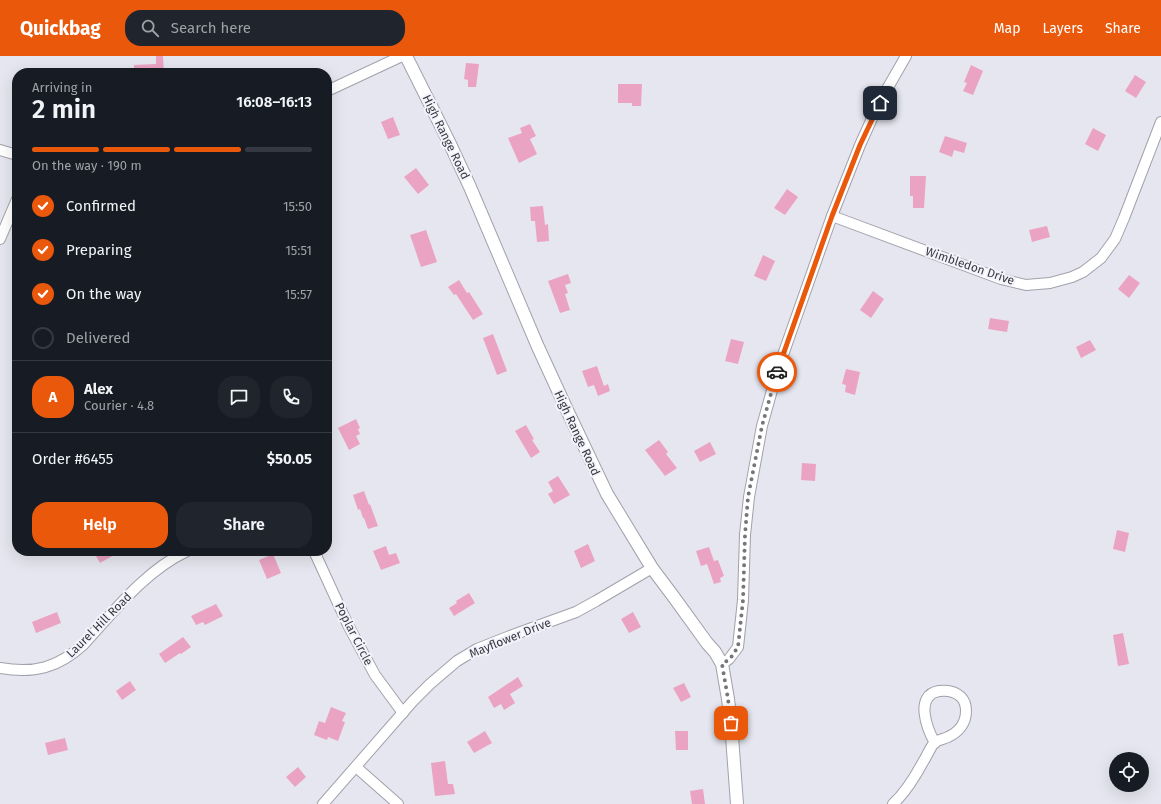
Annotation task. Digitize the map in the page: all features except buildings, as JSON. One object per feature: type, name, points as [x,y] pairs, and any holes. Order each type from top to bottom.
[{"type":"street","points":[[332,89],[402,56]]},
{"type":"street","name":"High Range Road","points":[[406,56],[470,187],[538,347],[596,473],[652,568],[715,652],[722,664],[731,723],[737,804]]},
{"type":"street","points":[[722,664],[730,659],[738,647],[743,600],[748,497],[762,426],[778,370],[832,216],[860,145],[880,103],[906,56]]},
{"type":"street","name":"Wimbledon Drive","points":[[832,216],[1001,279],[1026,285],[1050,283],[1072,277],[1083,272],[1101,258],[1115,239],[1161,122]]},
{"type":"street","points":[[0,150],[12,154]]},
{"type":"street","points":[[0,239],[12,211]]},
{"type":"street","name":"Laurel Hill Road","points":[[0,668],[22,670],[35,669],[49,667],[63,660],[84,644],[144,579],[178,556]]},
{"type":"street","name":"Poplar Circle","points":[[316,556],[348,625],[372,668],[403,713]]},
{"type":"street","name":"Mayflower Drive","points":[[323,804],[430,684],[457,661],[477,649],[576,612],[596,602],[652,568]]},
{"type":"street","points":[[893,804],[914,779],[935,743],[950,737],[962,726],[966,717],[966,705],[963,698],[954,692],[944,690],[934,692],[927,698],[924,704],[925,720],[930,735],[935,743]]},
{"type":"street","points":[[356,767],[398,804]]},
{"type":"way so far","points":[[731,723],[722,664],[730,659],[738,647],[743,600],[748,497],[762,426],[777,372]]},
{"type":"route","points":[[777,372],[832,216],[860,145],[880,103]]}]
